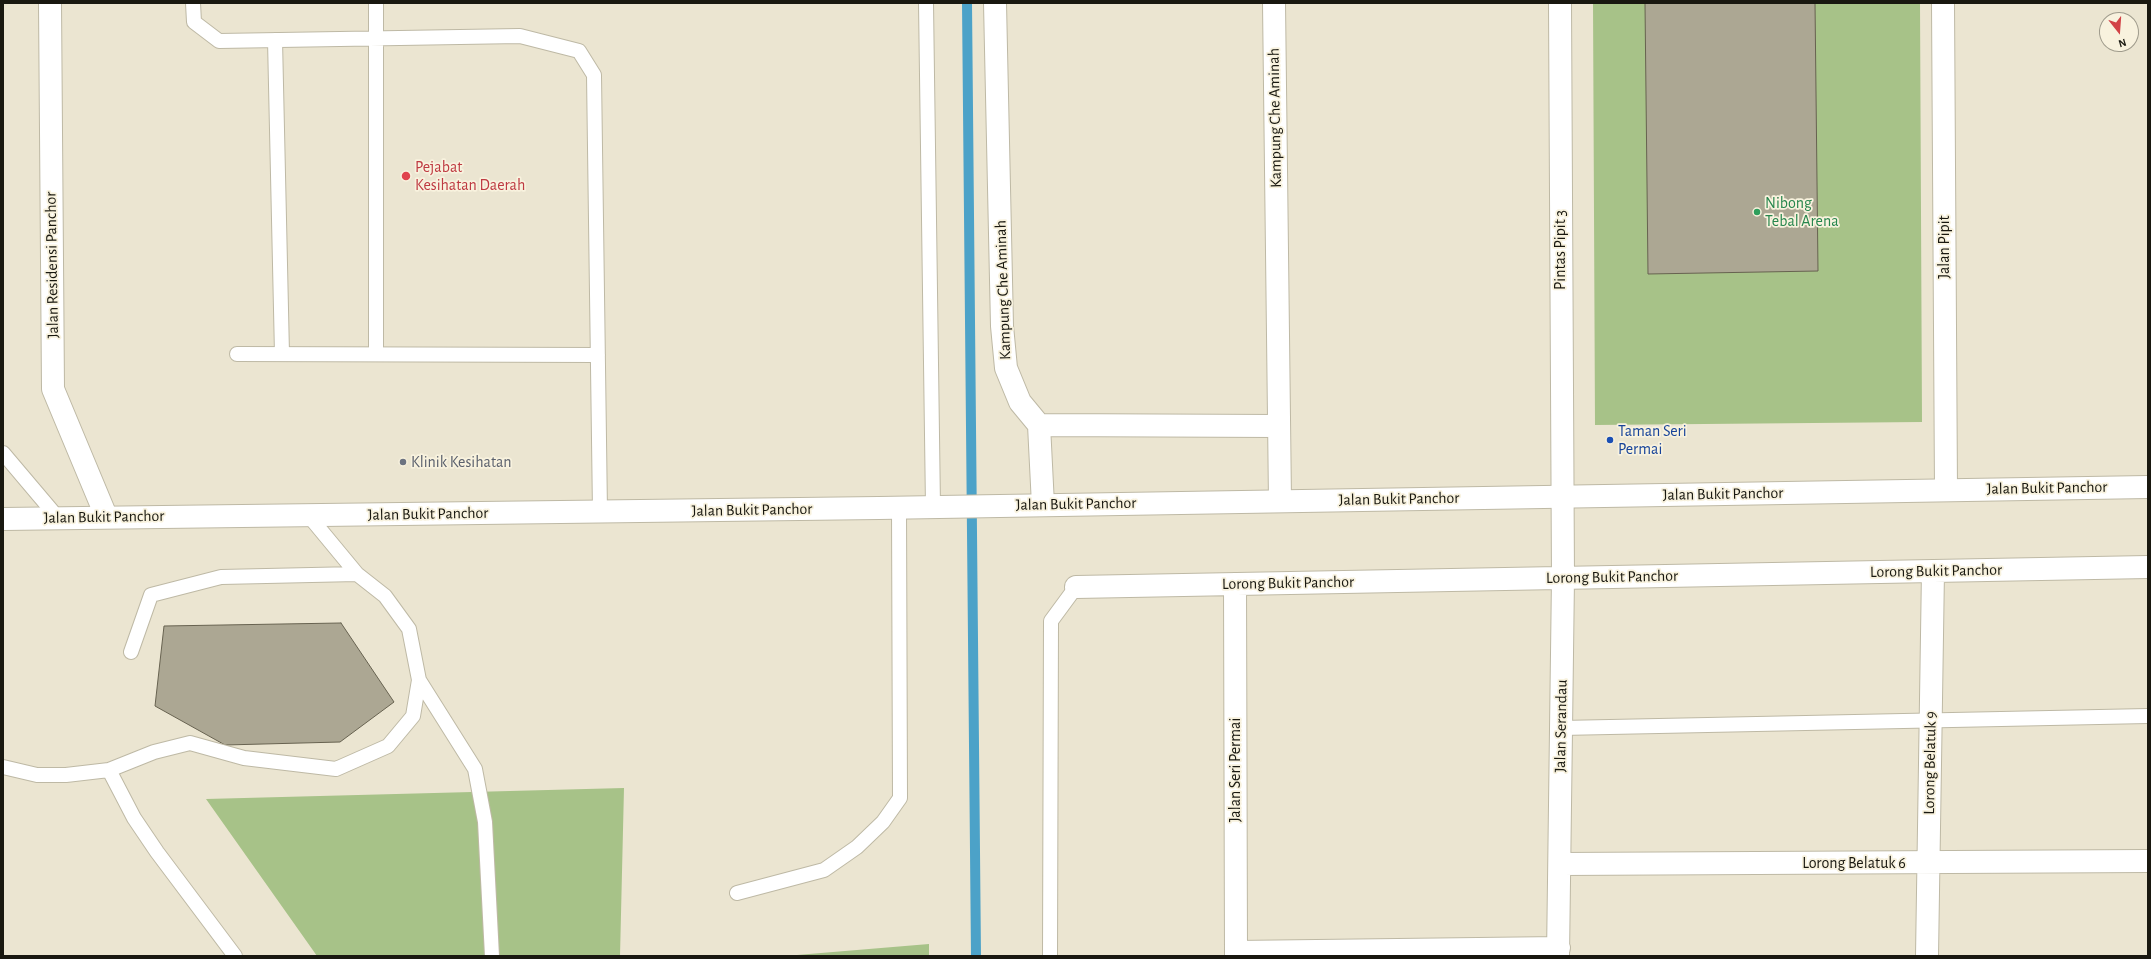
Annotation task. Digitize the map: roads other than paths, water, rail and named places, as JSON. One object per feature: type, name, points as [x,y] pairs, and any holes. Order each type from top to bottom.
[{"type":"street","name":"Jalan Residensi Panchor","points":[[50,3],[53,389],[106,516]]},
{"type":"street","name":"Kampung Che Aminah","points":[[995,3],[1002,326],[1006,368],[1020,402],[1039,425]]},
{"type":"street","name":"Kampung Che Aminah","points":[[1274,3],[1280,501]]},
{"type":"street","name":"Pintas Pipit 3","points":[[1560,3],[1561,496]]},
{"type":"street","name":"Jalan Pipit","points":[[1943,3],[1946,490]]},
{"type":"street","points":[[1043,505],[1039,425],[1278,426]]},
{"type":"street","name":"Jalan Bukit Panchor","points":[[3,519],[106,516],[309,516],[899,508],[933,506],[2148,487]]},
{"type":"street","name":"Jalan Serandau","points":[[1559,952],[1563,578],[1561,496]]},
{"type":"street","name":"Lorong Bukit Panchor","points":[[1076,587],[2148,567]]},
{"type":"street","name":"Lorong Belatuk 9","points":[[1927,956],[1933,571]]},
{"type":"street","name":"Jalan Seri Permai","points":[[1235,584],[1236,954]]},
{"type":"street","name":"Lorong Belatuk 6","points":[[1560,864],[2148,862]]},
{"type":"street","points":[[1236,954],[1559,952]]},
{"type":"lane","points":[[193,3],[194,22],[219,41],[520,36],[579,51],[594,75],[600,512]]},
{"type":"lane","points":[[376,3],[376,354]]},
{"type":"lane","points":[[926,3],[933,506]]},
{"type":"lane","points":[[275,40],[282,354]]},
{"type":"lane","points":[[236,354],[598,355]]},
{"type":"lane","points":[[3,453],[58,518]]},
{"type":"lane","points":[[737,893],[824,870],[857,847],[883,822],[900,798],[899,508]]},
{"type":"lane","points":[[3,768],[37,775],[66,775],[109,770],[154,752],[190,743],[244,758],[336,769],[388,746],[413,716],[419,680],[409,629],[385,596],[356,574],[309,516]]},
{"type":"lane","points":[[131,652],[151,595],[221,577],[356,574]]},
{"type":"lane","points":[[1050,956],[1051,621],[1076,587]]},
{"type":"lane","points":[[419,680],[475,769],[485,822],[492,956]]},
{"type":"lane","points":[[1561,728],[2148,716]]},
{"type":"lane","points":[[109,770],[134,818],[157,852],[235,956]]},
{"type":"waterway","points":[[967,3],[976,956]]},
{"type":"place","name":"Pejabat Kesihatan Daerah","points":[[406,176]]},
{"type":"place","name":"Nibong Tebal Arena","points":[[1757,212]]},
{"type":"place","name":"Taman Seri Permai","points":[[1610,440]]},
{"type":"place","name":"Klinik Kesihatan","points":[[403,462]]}]
